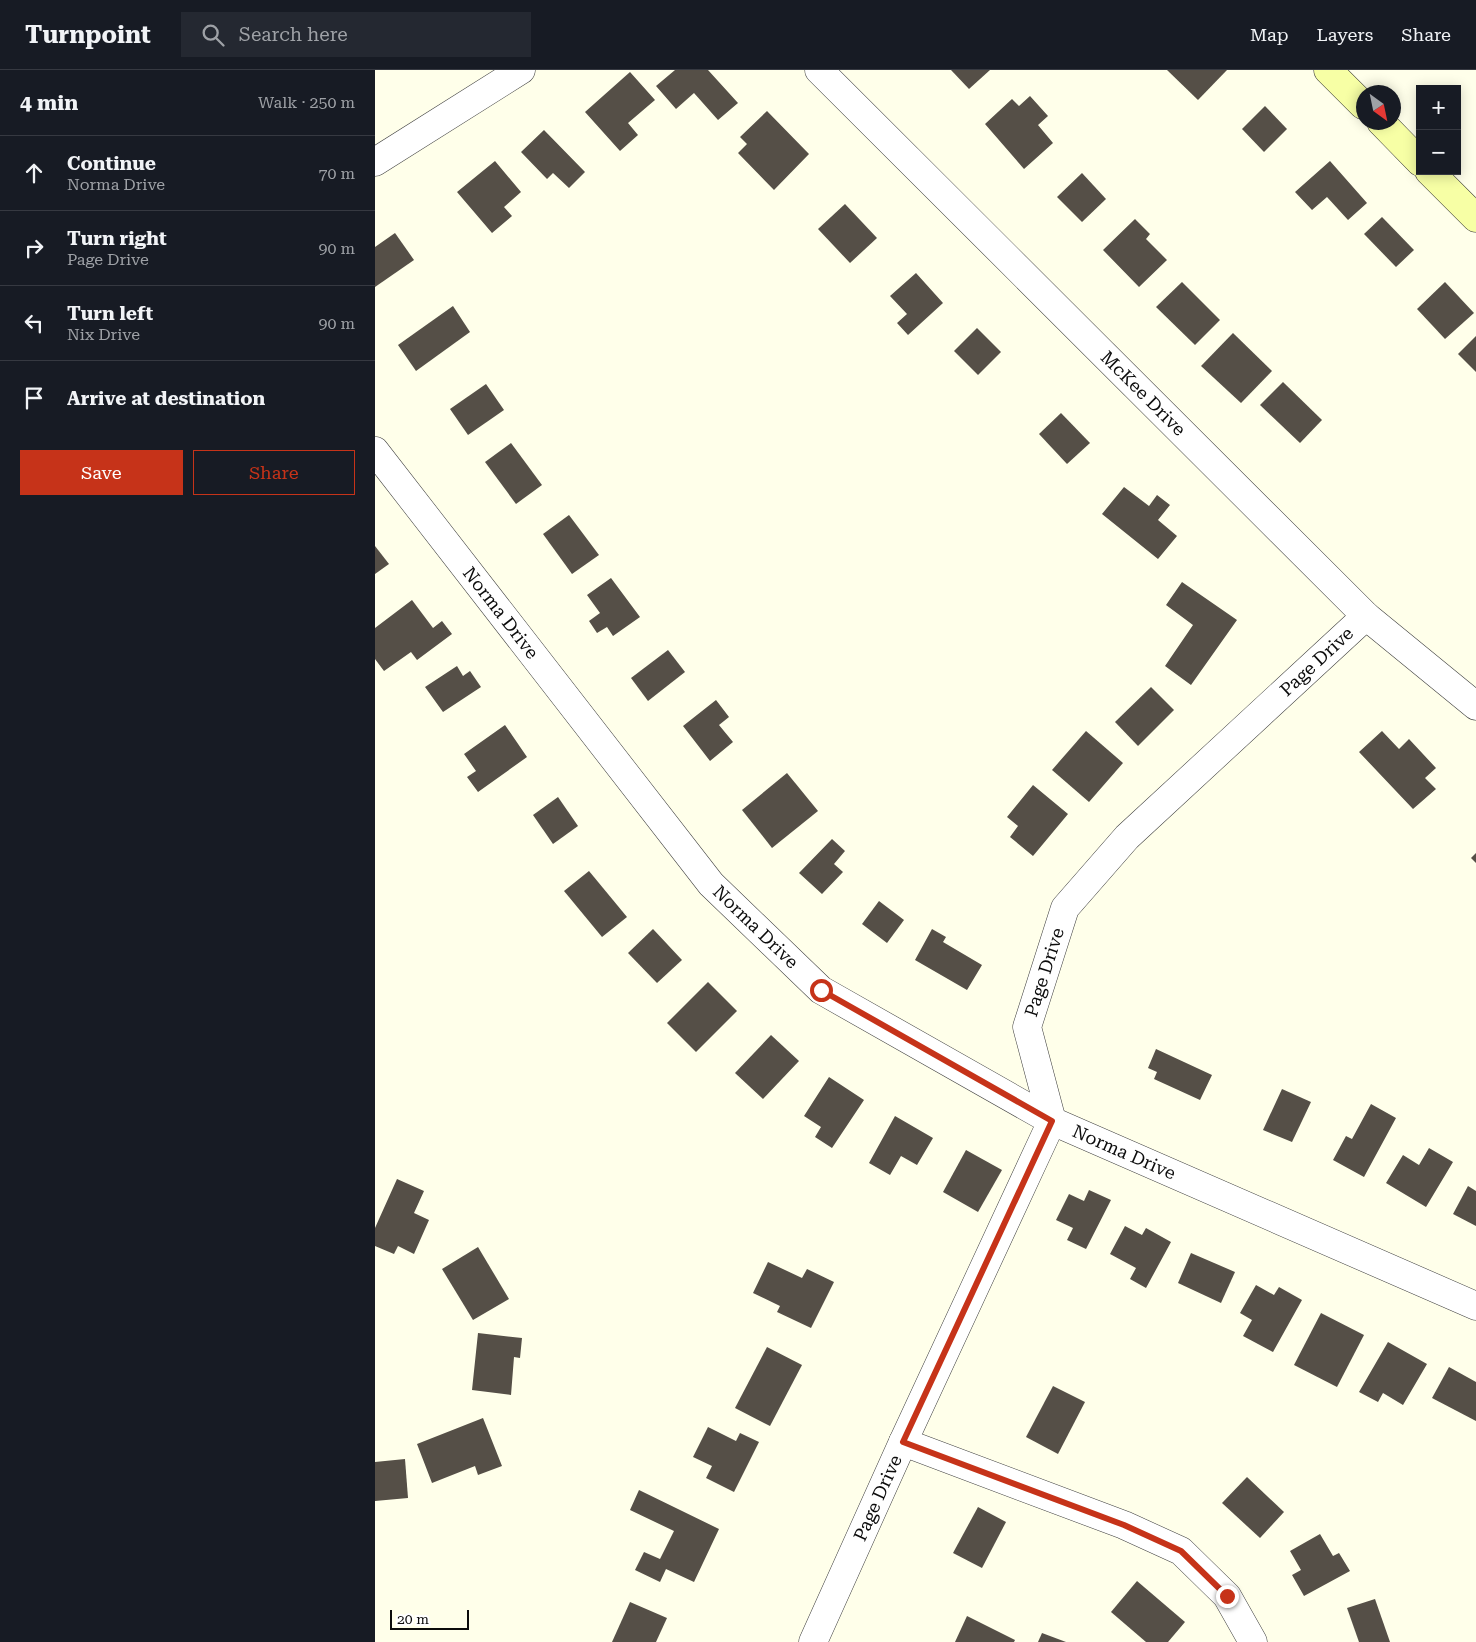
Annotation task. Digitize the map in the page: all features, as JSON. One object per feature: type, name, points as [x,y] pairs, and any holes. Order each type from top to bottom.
[{"type":"street","points":[[375,162],[521,70]]},
{"type":"street","name":"McKee Drive","points":[[819,70],[1366,616],[1476,706]]},
{"type":"street","points":[[1328,70],[1356,98]]},
{"type":"street","points":[[1389,130],[1416,158]]},
{"type":"street","points":[[1433,175],[1476,218]]},
{"type":"street","name":"Norma Drive","points":[[375,451],[711,884],[821,990],[1052,1121],[1476,1306]]},
{"type":"street","name":"Page Drive","points":[[813,1642],[903,1442],[1052,1121],[1027,1027],[1065,908],[1127,837],[1366,616]]},
{"type":"street","points":[[903,1442],[1124,1525],[1181,1551],[1227,1596],[1253,1642]]},
{"type":"building","points":[[675,70],[708,70],[738,103],[718,120],[694,93],[676,109],[656,86]]},
{"type":"building","points":[[951,70],[990,70],[969,89]]},
{"type":"building","points":[[1167,70],[1227,70],[1198,100]]},
{"type":"building","points":[[630,72],[655,100],[628,123],[638,135],[620,151],[585,112]]},
{"type":"building","points":[[1030,96],[1048,116],[1038,125],[1053,143],[1024,169],[985,124],[1012,99],[1019,106]]},
{"type":"building","points":[[1265,106],[1287,129],[1264,152],[1242,129]]},
{"type":"building","points":[[767,111],[809,154],[774,190],[738,153],[747,144],[740,137]]},
{"type":"building","points":[[544,130],[585,172],[569,188],[553,173],[547,179],[521,152]]},
{"type":"building","points":[[495,161],[521,192],[504,207],[512,216],[492,233],[457,192]]},
{"type":"building","points":[[1330,161],[1367,203],[1348,220],[1327,197],[1312,210],[1295,192]]},
{"type":"building","points":[[1082,173],[1106,199],[1082,222],[1057,197]]},
{"type":"building","points":[[845,204],[877,238],[850,263],[818,229]]},
{"type":"building","points":[[1382,217],[1414,250],[1396,267],[1364,234]]},
{"type":"building","points":[[1135,219],[1150,234],[1146,239],[1167,260],[1139,287],[1103,250]]},
{"type":"building","points":[[395,233],[414,260],[375,287],[375,247]]},
{"type":"building","points":[[916,273],[943,303],[908,335],[897,323],[907,314],[890,296]]},
{"type":"building","points":[[1182,282],[1220,320],[1195,345],[1156,307]]},
{"type":"building","points":[[1445,282],[1474,313],[1445,339],[1417,309]]},
{"type":"building","points":[[453,306],[470,332],[416,371],[398,345]]},
{"type":"building","points":[[977,328],[1001,352],[978,375],[954,351]]},
{"type":"building","points":[[1233,333],[1272,371],[1241,403],[1201,366]]},
{"type":"building","points":[[1476,336],[1476,372],[1458,354]]},
{"type":"building","points":[[1283,382],[1322,420],[1300,443],[1260,405]]},
{"type":"building","points":[[486,384],[504,410],[468,435],[450,409]]},
{"type":"building","points":[[1061,413],[1090,443],[1067,464],[1039,434]]},
{"type":"building","points":[[511,443],[542,485],[516,504],[485,462]]},
{"type":"building","points":[[1124,487],[1149,506],[1157,495],[1170,505],[1158,520],[1177,536],[1158,559],[1102,514]]},
{"type":"building","points":[[569,515],[599,555],[572,574],[543,534]]},
{"type":"building","points":[[375,546],[389,564],[375,574]]},
{"type":"building","points":[[611,578],[640,617],[613,636],[607,627],[597,633],[589,621],[600,613],[587,595]]},
{"type":"building","points":[[1182,582],[1237,620],[1191,685],[1165,666],[1193,625],[1166,605]]},
{"type":"building","points":[[412,600],[433,628],[442,621],[452,634],[417,660],[411,652],[384,671],[375,659],[375,628]]},
{"type":"building","points":[[668,650],[685,672],[648,701],[631,678]]},
{"type":"building","points":[[457,666],[463,676],[470,671],[481,687],[443,712],[425,687]]},
{"type":"building","points":[[1151,687],[1174,710],[1138,746],[1115,722]]},
{"type":"building","points":[[716,700],[729,717],[719,725],[733,742],[710,761],[683,726]]},
{"type":"building","points":[[505,725],[527,757],[478,792],[467,777],[476,771],[464,754]]},
{"type":"building","points":[[1086,731],[1123,763],[1089,802],[1052,770]]},
{"type":"building","points":[[1382,731],[1399,749],[1409,739],[1436,768],[1425,778],[1436,789],[1413,809],[1359,752]]},
{"type":"building","points":[[787,773],[818,811],[772,848],[742,810]]},
{"type":"building","points":[[1033,785],[1068,814],[1033,856],[1010,837],[1018,826],[1007,817]]},
{"type":"building","points":[[558,797],[578,826],[553,844],[533,815]]},
{"type":"building","points":[[832,839],[845,851],[834,864],[843,872],[822,894],[799,873]]},
{"type":"building","points":[[1476,853],[1476,863],[1471,858]]},
{"type":"building","points":[[589,871],[627,917],[602,937],[564,891]]},
{"type":"building","points":[[879,901],[904,920],[887,943],[862,924]]},
{"type":"building","points":[[653,929],[682,960],[657,983],[628,953]]},
{"type":"building","points":[[932,929],[946,937],[943,942],[982,965],[967,990],[915,960]]},
{"type":"building","points":[[708,982],[737,1011],[696,1052],[667,1023]]},
{"type":"building","points":[[771,1035],[799,1061],[763,1099],[735,1073]]},
{"type":"building","points":[[1156,1049],[1212,1075],[1200,1100],[1154,1079],[1157,1072],[1148,1068]]},
{"type":"building","points":[[829,1077],[864,1100],[832,1148],[815,1137],[821,1127],[804,1116]]},
{"type":"building","points":[[1282,1089],[1311,1102],[1292,1142],[1263,1130]]},
{"type":"building","points":[[1371,1104],[1396,1118],[1364,1177],[1333,1160],[1346,1136],[1352,1139]]},
{"type":"building","points":[[895,1116],[933,1138],[917,1165],[901,1156],[890,1175],[869,1163]]},
{"type":"building","points":[[1429,1148],[1453,1162],[1426,1207],[1386,1183],[1403,1155],[1419,1165]]},
{"type":"building","points":[[966,1150],[1002,1170],[978,1212],[943,1192]]},
{"type":"building","points":[[397,1179],[424,1191],[414,1213],[429,1220],[414,1254],[398,1246],[394,1254],[375,1246],[375,1228]]},
{"type":"building","points":[[1468,1186],[1476,1191],[1476,1226],[1453,1214]]},
{"type":"building","points":[[1089,1190],[1111,1200],[1086,1249],[1067,1240],[1073,1228],[1056,1220],[1069,1194],[1084,1201]]},
{"type":"building","points":[[1125,1226],[1142,1235],[1146,1228],[1171,1242],[1146,1288],[1130,1279],[1136,1268],[1110,1254]]},
{"type":"building","points":[[478,1247],[509,1299],[473,1320],[442,1269]]},
{"type":"building","points":[[1191,1253],[1235,1272],[1221,1303],[1178,1283]]},
{"type":"building","points":[[768,1262],[802,1278],[807,1269],[834,1282],[811,1328],[777,1312],[780,1306],[753,1293]]},
{"type":"building","points":[[1256,1285],[1274,1295],[1279,1287],[1302,1300],[1273,1352],[1243,1336],[1252,1320],[1240,1313]]},
{"type":"building","points":[[1321,1313],[1364,1335],[1337,1387],[1294,1365]]},
{"type":"building","points":[[478,1333],[522,1338],[520,1358],[514,1357],[511,1395],[472,1390]]},
{"type":"building","points":[[1388,1342],[1427,1364],[1403,1405],[1383,1393],[1378,1402],[1359,1392]]},
{"type":"building","points":[[767,1347],[802,1365],[770,1426],[735,1408]]},
{"type":"building","points":[[1449,1367],[1476,1382],[1476,1421],[1432,1398]]},
{"type":"building","points":[[1053,1386],[1085,1402],[1058,1454],[1026,1437]]},
{"type":"building","points":[[483,1418],[502,1466],[478,1475],[475,1466],[432,1483],[417,1444]]},
{"type":"building","points":[[708,1427],[736,1441],[740,1433],[759,1442],[734,1492],[706,1478],[712,1466],[693,1457]]},
{"type":"building","points":[[405,1459],[408,1498],[375,1501],[375,1462]]},
{"type":"building","points":[[1247,1477],[1284,1512],[1260,1538],[1222,1503]]},
{"type":"building","points":[[639,1490],[719,1529],[694,1582],[666,1569],[660,1582],[635,1570],[644,1552],[660,1559],[674,1531],[630,1510]]},
{"type":"building","points":[[978,1507],[1006,1522],[982,1568],[953,1553]]},
{"type":"building","points":[[1320,1534],[1333,1556],[1339,1553],[1350,1571],[1304,1596],[1292,1575],[1301,1570],[1290,1551]]},
{"type":"building","points":[[1137,1581],[1185,1622],[1168,1642],[1146,1642],[1111,1612]]},
{"type":"building","points":[[1375,1599],[1390,1642],[1359,1642],[1347,1608]]},
{"type":"building","points":[[630,1602],[667,1618],[656,1642],[612,1642]]},
{"type":"building","points":[[967,1616],[1015,1640],[1014,1642],[955,1642]]},
{"type":"building","points":[[1042,1633],[1066,1642],[1038,1642]]},
{"type":"route","points":[[821,990],[1052,1121],[903,1442],[1124,1525],[1181,1551],[1227,1596]]}]
